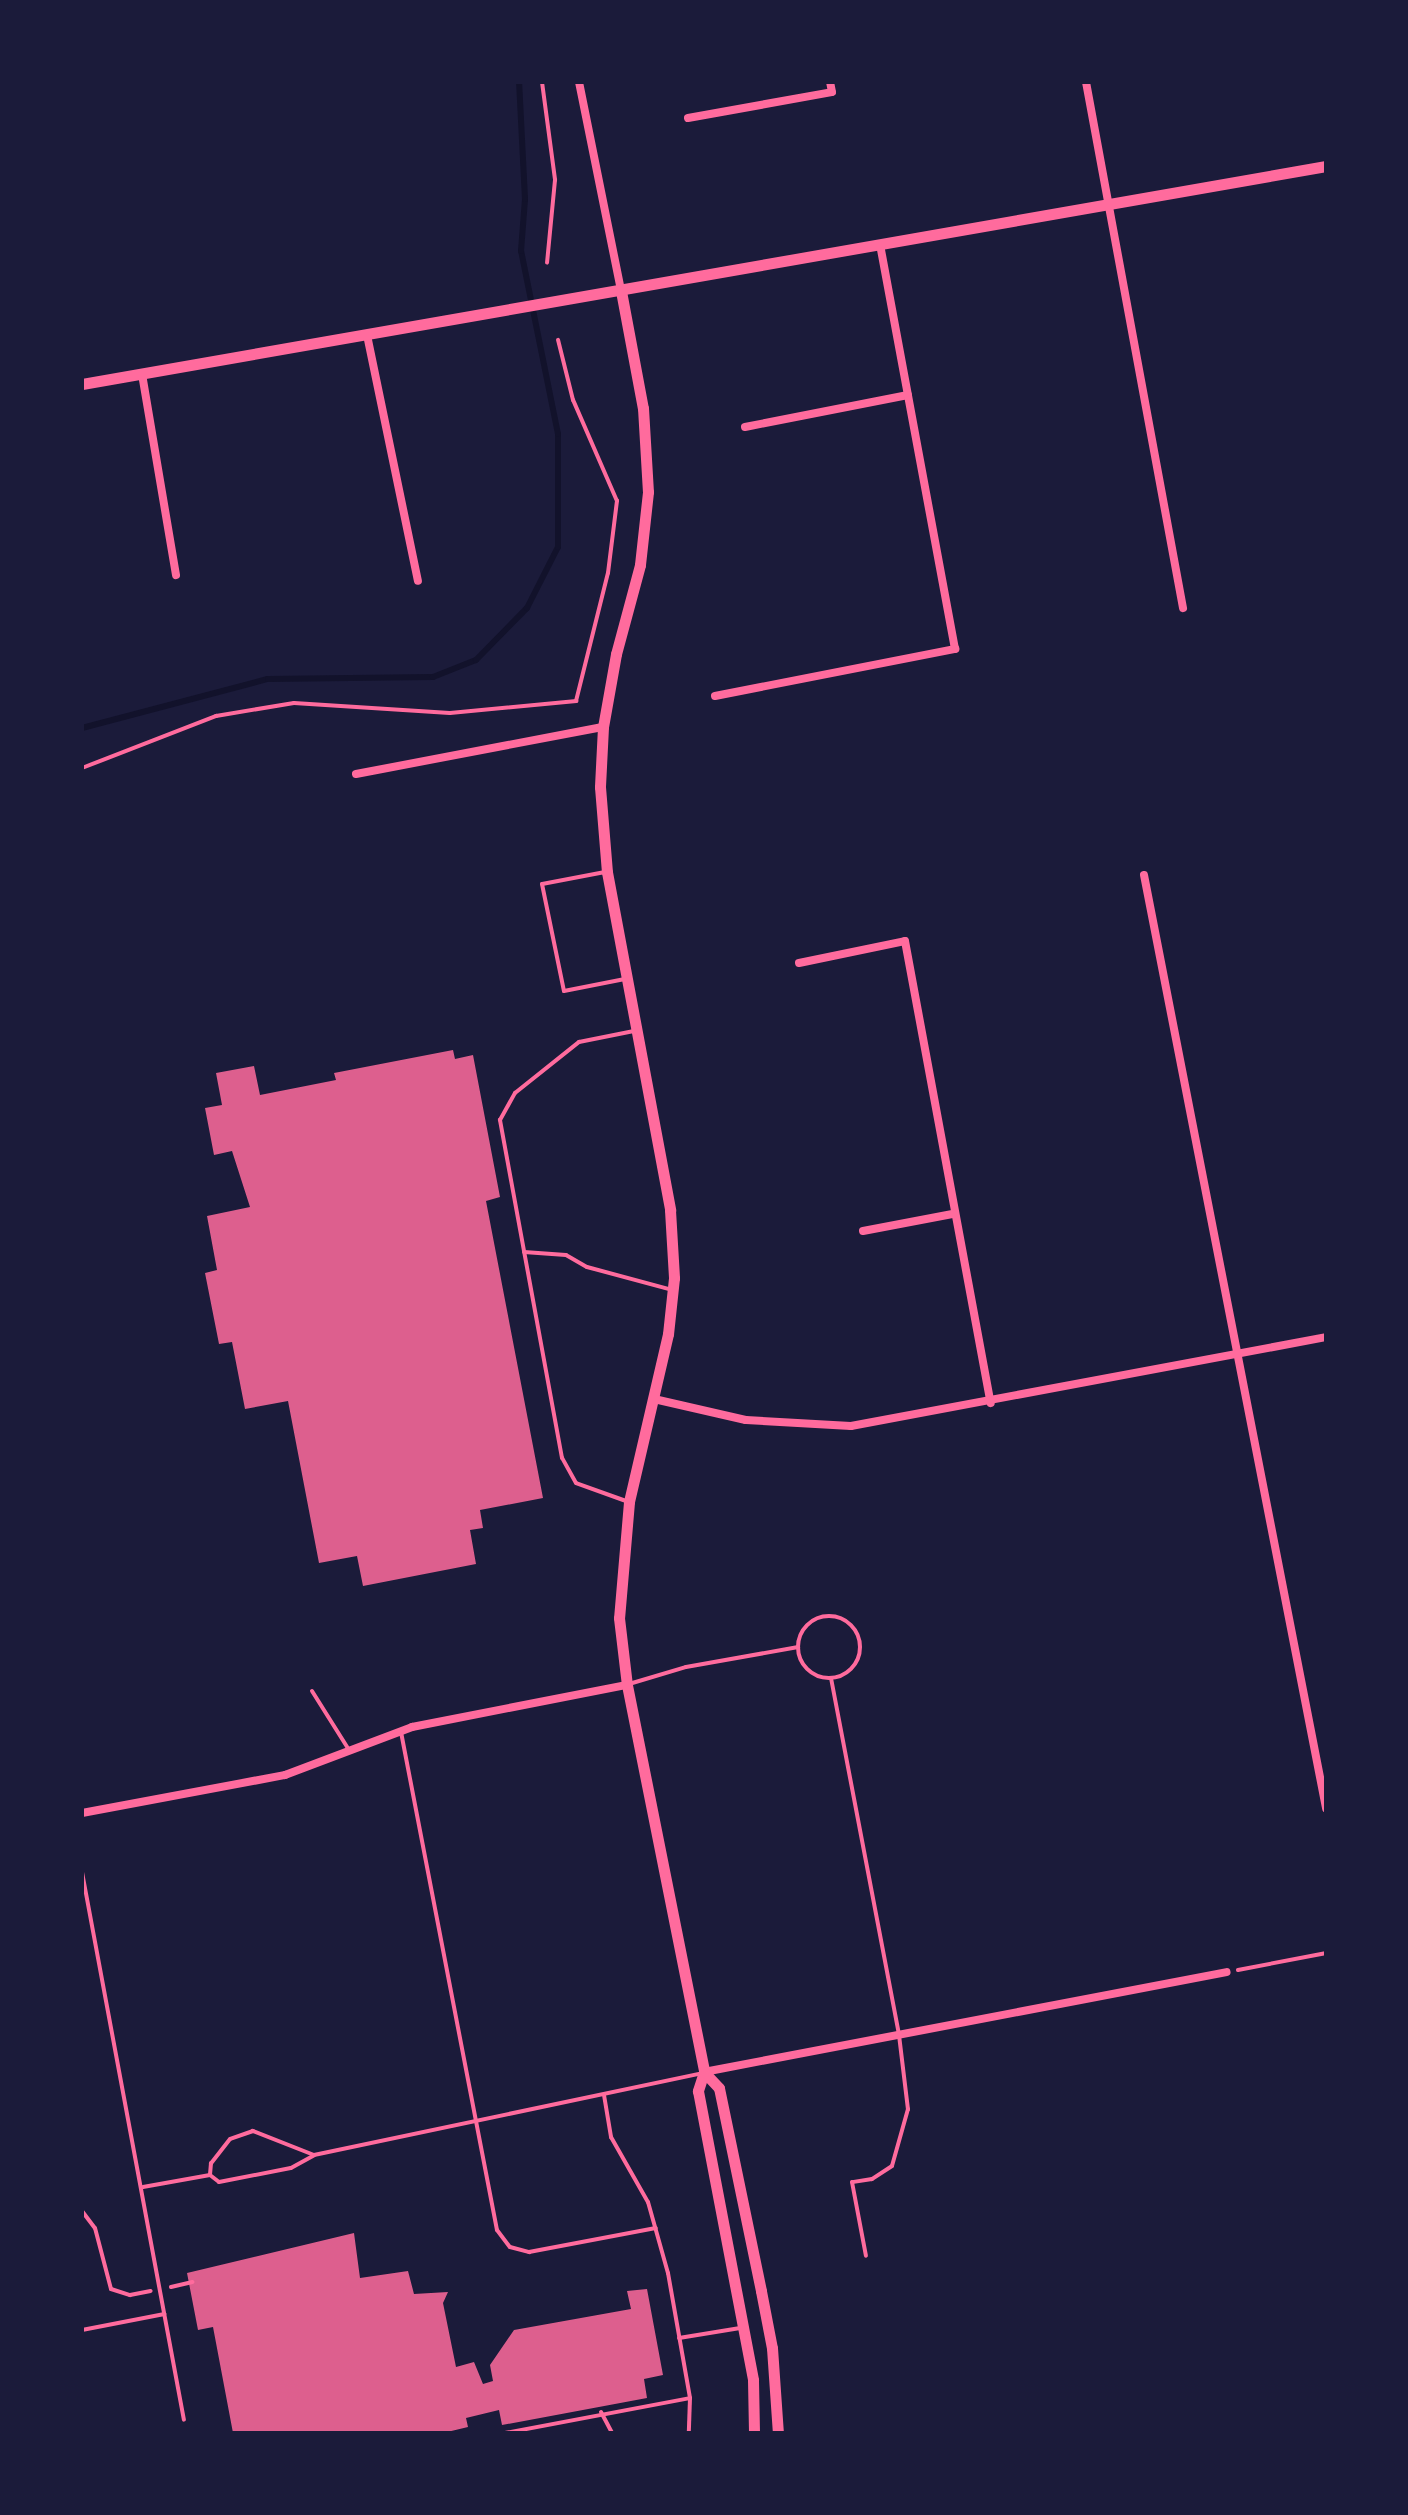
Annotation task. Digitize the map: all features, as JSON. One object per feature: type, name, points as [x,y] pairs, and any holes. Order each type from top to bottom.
[{"type":"street","points":[[579,82],[643,408],[648,492],[640,565],[616,654],[603,727],[600,787],[607,872],[670,1210],[673,1290],[654,1399],[629,1502],[619,1618],[627,1685],[704,2072],[698,2091],[753,2380],[754,2433]]},
{"type":"street","points":[[688,118],[832,92],[830,82]]},
{"type":"street","points":[[1086,82],[1183,608]]},
{"type":"street","points":[[82,384],[1326,166]]},
{"type":"street","points":[[715,696],[955,649],[880,246]]},
{"type":"street","points":[[367,335],[418,581]]},
{"type":"street","points":[[142,374],[176,575]]},
{"type":"street","points":[[745,427],[908,395]]},
{"type":"street","points":[[356,774],[603,727]]},
{"type":"street","points":[[1144,875],[1326,1808]]},
{"type":"street","points":[[799,963],[905,941],[952,1214],[991,1403]]},
{"type":"street","points":[[863,1231],[952,1214]]},
{"type":"street","points":[[654,1399],[746,1420],[851,1426],[991,1403],[1326,1337]]},
{"type":"street","points":[[82,1813],[285,1775],[401,1732],[492,1708],[627,1685]]},
{"type":"street","points":[[704,2072],[1227,1972]]},
{"type":"street","points":[[704,2072],[719,2088],[752,2244],[772,2348],[778,2433]]},
{"type":"lane","points":[[607,872],[542,884],[564,991],[627,978]]},
{"type":"lane","points":[[629,1502],[576,1483],[562,1458],[500,1120],[515,1093],[579,1042],[637,1030]]},
{"type":"lane","points":[[524,1252],[566,1255],[587,1267],[673,1290]]},
{"type":"lane","points":[[832,1615],[851,1624],[860,1653],[850,1670],[831,1678],[804,1666],[798,1647],[812,1620],[832,1615]]},
{"type":"lane","points":[[627,1685],[686,1667],[798,1647]]},
{"type":"lane","points":[[831,1678],[899,2035],[908,2109],[903,2142],[892,2166],[872,2179],[852,2182],[866,2256]]},
{"type":"lane","points":[[312,1691],[350,1752]]},
{"type":"lane","points":[[401,1732],[497,2230],[510,2247],[529,2252],[656,2228]]},
{"type":"lane","points":[[82,1872],[184,2420]]},
{"type":"lane","points":[[143,2187],[210,2175],[219,2182],[291,2168],[314,2155],[704,2072]]},
{"type":"lane","points":[[604,2095],[611,2137],[635,2174],[656,2228],[690,2398],[689,2433]]},
{"type":"lane","points":[[210,2175],[211,2163],[230,2139],[253,2131],[314,2155]]},
{"type":"lane","points":[[82,2330],[164,2314]]},
{"type":"lane","points":[[679,2338],[742,2327]]},
{"type":"lane","points":[[505,2433],[601,2412],[690,2398]]},
{"type":"lane","points":[[601,2412],[612,2433]]},
{"type":"path","points":[[542,82],[555,180],[547,263]]},
{"type":"path","points":[[82,768],[216,716],[294,703],[450,713],[576,701],[608,573],[617,501],[573,400],[558,340]]},
{"type":"path","points":[[1227,1972],[1326,1953]]},
{"type":"path","points":[[82,2211],[95,2228],[111,2289],[130,2295],[192,2282]]},
{"type":"building","points":[[453,1050],[455,1059],[473,1055],[500,1197],[486,1201],[543,1498],[480,1510],[483,1528],[470,1530],[476,1564],[363,1586],[357,1556],[319,1563],[288,1401],[245,1409],[232,1342],[219,1344],[205,1273],[217,1270],[207,1216],[250,1207],[232,1151],[214,1155],[205,1108],[222,1105],[216,1073],[254,1066],[260,1095],[336,1080],[334,1073]]},
{"type":"building","points":[[354,2233],[360,2278],[408,2271],[414,2294],[448,2292],[443,2303],[456,2367],[474,2362],[483,2384],[493,2381],[490,2365],[514,2330],[631,2309],[627,2291],[647,2289],[663,2375],[644,2379],[647,2398],[502,2425],[499,2410],[466,2418],[468,2427],[443,2433],[233,2433],[213,2327],[198,2330],[187,2273]]},
{"type":"waterway","points":[[82,728],[268,679],[433,677],[476,660],[527,608],[558,547],[558,434],[521,251],[525,199],[519,82]]}]
